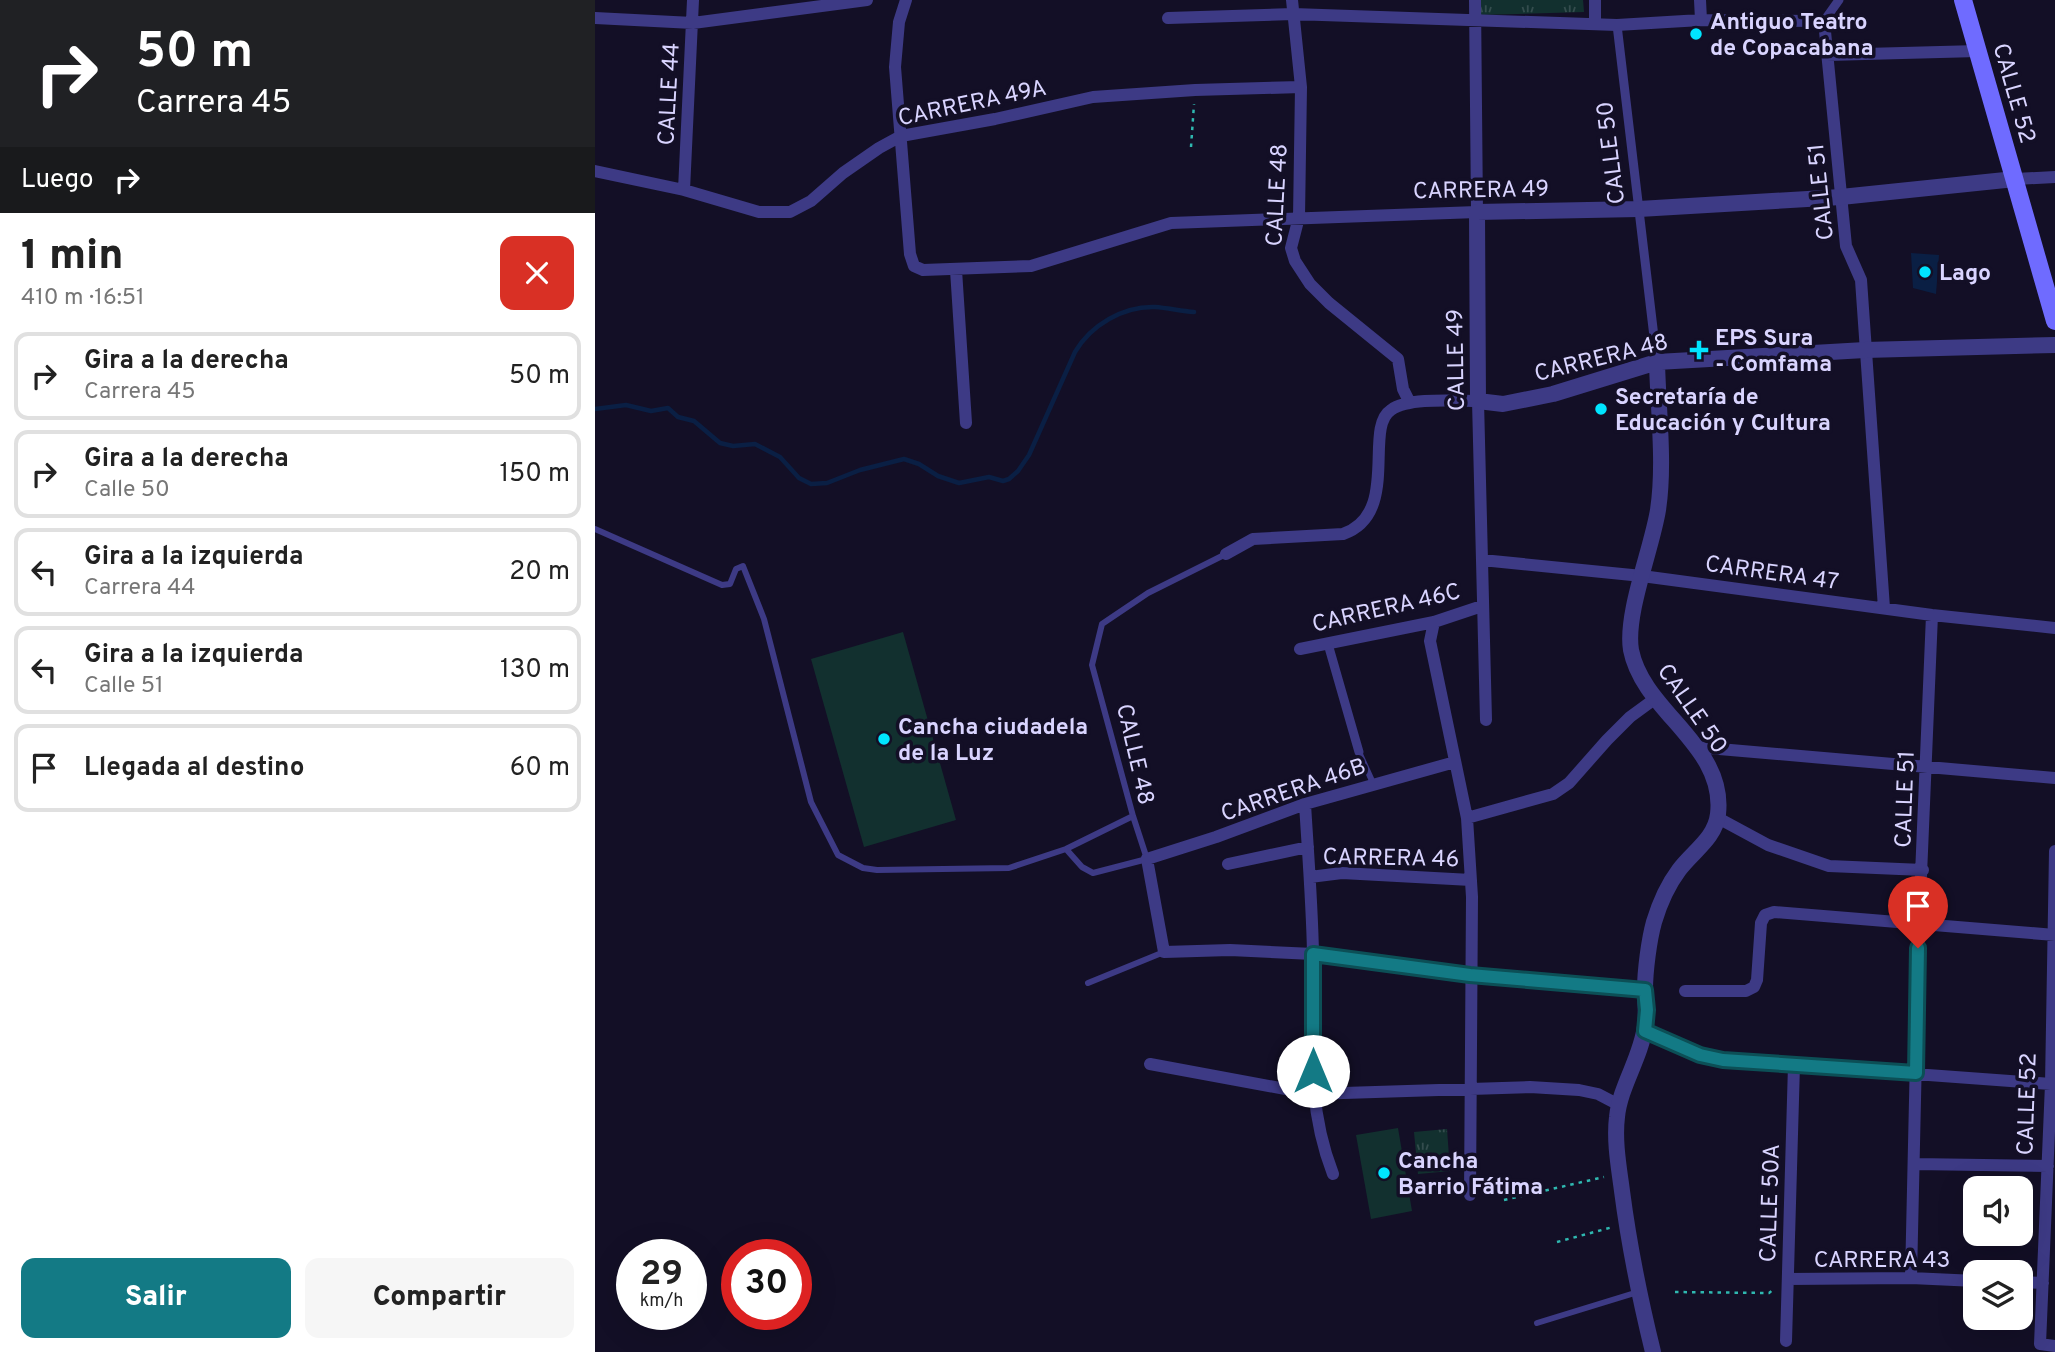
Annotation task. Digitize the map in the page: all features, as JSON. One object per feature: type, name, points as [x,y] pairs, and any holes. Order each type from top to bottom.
[{"type":"main road","name":"CALLE 52","points":[[1963,0],[2055,321]]},
{"type":"street","name":"CALLE 44","points":[[684,190],[693,0]]},
{"type":"street","points":[[595,18],[693,23],[810,4],[867,0]]},
{"type":"street","points":[[901,136],[896,49],[899,22],[906,0]]},
{"type":"street","name":"CALLE 48","points":[[1292,0],[1301,87],[1299,217],[1291,248],[1295,261],[1310,284],[1329,303],[1398,359],[1403,390],[1411,403]]},
{"type":"street","points":[[1469,0],[1473,19]]},
{"type":"street","name":"CALLE 49","points":[[1475,0],[1473,19],[1478,401],[1486,720]]},
{"type":"street","points":[[1595,0],[1595,23]]},
{"type":"street","points":[[1700,0],[1700,20]]},
{"type":"street","points":[[1168,18],[1293,14],[1617,25],[1700,20],[1824,21],[1839,0]]},
{"type":"street","name":"CALLE 51","points":[[1824,21],[1846,246],[1861,280],[1884,608]]},
{"type":"street","name":"CALLE 50","points":[[1617,25],[1657,362],[1660,485],[1658,510],[1630,628],[1631,650],[1640,673],[1655,698],[1696,747],[1712,776],[1719,797],[1718,818]]},
{"type":"street","points":[[1827,55],[1978,51]]},
{"type":"street","name":"CARRERA 49A","points":[[595,171],[684,190],[759,212],[790,212],[811,201],[843,173],[901,136],[1093,97],[1301,87]]},
{"type":"street","name":"CARRERA 49","points":[[901,136],[910,254],[914,266],[923,270],[1031,266],[1171,223],[1299,217],[1639,209],[1841,197],[2055,177]]},
{"type":"street","points":[[956,270],[966,423]]},
{"type":"street","name":"CARRERA 48","points":[[1411,403],[1478,401],[1503,404],[1553,394],[1657,362],[1865,350],[2055,345]]},
{"type":"street","points":[[1226,554],[1253,539],[1343,534],[1356,530],[1365,519],[1375,498],[1381,424],[1390,410],[1411,403]]},
{"type":"street","name":"CARRERA 47","points":[[1482,560],[1643,576],[1932,615],[2055,628]]},
{"type":"street","name":"CARRERA 46C","points":[[1300,649],[1434,622],[1482,606]]},
{"type":"street","name":"CALLE 51","points":[[1911,1278],[1919,922],[1932,615]]},
{"type":"street","points":[[1434,622],[1430,642],[1467,818],[1471,880],[1470,1195]]},
{"type":"street","points":[[1328,644],[1359,752]]},
{"type":"street","points":[[1467,818],[1553,794],[1569,783],[1630,717],[1655,698]]},
{"type":"street","points":[[1696,747],[2055,778]]},
{"type":"street","name":"CARRERA 46B","points":[[1147,859],[1305,804],[1455,762]]},
{"type":"street","points":[[1305,804],[1313,954],[1313,1094],[1322,1146],[1333,1174]]},
{"type":"street","points":[[1653,1352],[1626,1225],[1616,1119],[1645,1031],[1645,990],[1653,924],[1664,892],[1680,868],[1709,837],[1718,818],[1768,845],[1829,866],[1923,870]]},
{"type":"street","points":[[1228,864],[1308,847]]},
{"type":"street","name":"CALLE 52","points":[[2055,851],[2051,1084],[2043,1283],[2037,1348],[2055,1346]]},
{"type":"street","points":[[1147,859],[1164,952],[1230,950],[1313,954],[1470,975],[1645,990]]},
{"type":"street","name":"CARRERA 46","points":[[1310,877],[1342,873],[1471,880]]},
{"type":"street","points":[[1685,991],[1746,991],[1754,987],[1757,980],[1761,923],[1765,915],[1774,912],[2054,935]]},
{"type":"street","points":[[1645,1031],[1712,1058],[2051,1084]]},
{"type":"street","points":[[1150,1064],[1313,1094],[1530,1087],[1579,1090],[1598,1094],[1619,1105]]},
{"type":"street","name":"CALLE 50A","points":[[1786,1342],[1794,1065]]},
{"type":"street","points":[[1914,1164],[2048,1166]]},
{"type":"street","name":"CARRERA 43","points":[[1788,1279],[1963,1280]]},
{"type":"street","points":[[2033,1283],[2043,1283]]},
{"type":"lane","name":"CALLE 48","points":[[595,530],[722,584],[730,584],[736,569],[743,566],[764,619],[811,802],[838,855],[863,868],[877,870],[1009,868],[1066,849],[1133,816],[1092,665],[1102,624],[1148,593],[1226,554]]},
{"type":"lane","points":[[1359,752],[1373,783]]},
{"type":"lane","points":[[1066,849],[1082,867],[1093,873],[1147,859],[1133,816]]},
{"type":"lane","points":[[1088,983],[1164,952]]},
{"type":"lane","points":[[1537,1323],[1640,1292]]},
{"type":"path","points":[[1191,147],[1195,90]]},
{"type":"path","points":[[1504,1200],[1603,1178],[1619,1170]]},
{"type":"path","points":[[1557,1242],[1608,1227],[1626,1225]]},
{"type":"path","points":[[1675,1292],[1769,1293]]},
{"type":"green space","points":[[1478,0],[1583,0],[1584,12],[1479,15]]},
{"type":"green space","name":"Cancha ciudadela de la Luz","points":[[903,632],[956,820],[864,847],[811,659]]},
{"type":"green space","name":"Cancha Barrio Fátima","points":[[1398,1128],[1412,1211],[1371,1219],[1356,1135]]},
{"type":"green space","points":[[1447,1129],[1450,1171],[1418,1174],[1414,1132]]},
{"type":"water","name":"Lago","points":[[1911,253],[1939,255],[1936,294],[1913,288]]},
{"type":"waterway","points":[[595,409],[626,405],[651,411],[668,408],[678,417],[694,421],[720,443],[733,446],[755,444],[780,457],[799,478],[811,484],[827,483],[860,470],[904,459],[959,483],[989,477],[1003,481],[1018,471],[1029,455],[1075,352],[1090,333],[1109,319],[1131,310],[1155,307],[1194,312]]},
{"type":"place","name":"Antiguo Teatro de Copacabana","points":[[1696,34]]},
{"type":"place","name":"Lago","points":[[1925,272]]},
{"type":"place","name":"EPS Sura - Comfama","points":[[1699,350]]},
{"type":"place","name":"Secretaría de Educación y Cultura","points":[[1601,409]]},
{"type":"place","name":"Cancha ciudadela de la Luz","points":[[884,739]]},
{"type":"place","name":"Cancha Barrio Fátima","points":[[1384,1173]]},
{"type":"route","points":[[1313,1071],[1313,954],[1470,975],[1645,990],[1645,1031],[1700,1055],[1723,1060],[1916,1073],[1918,948]]}]
